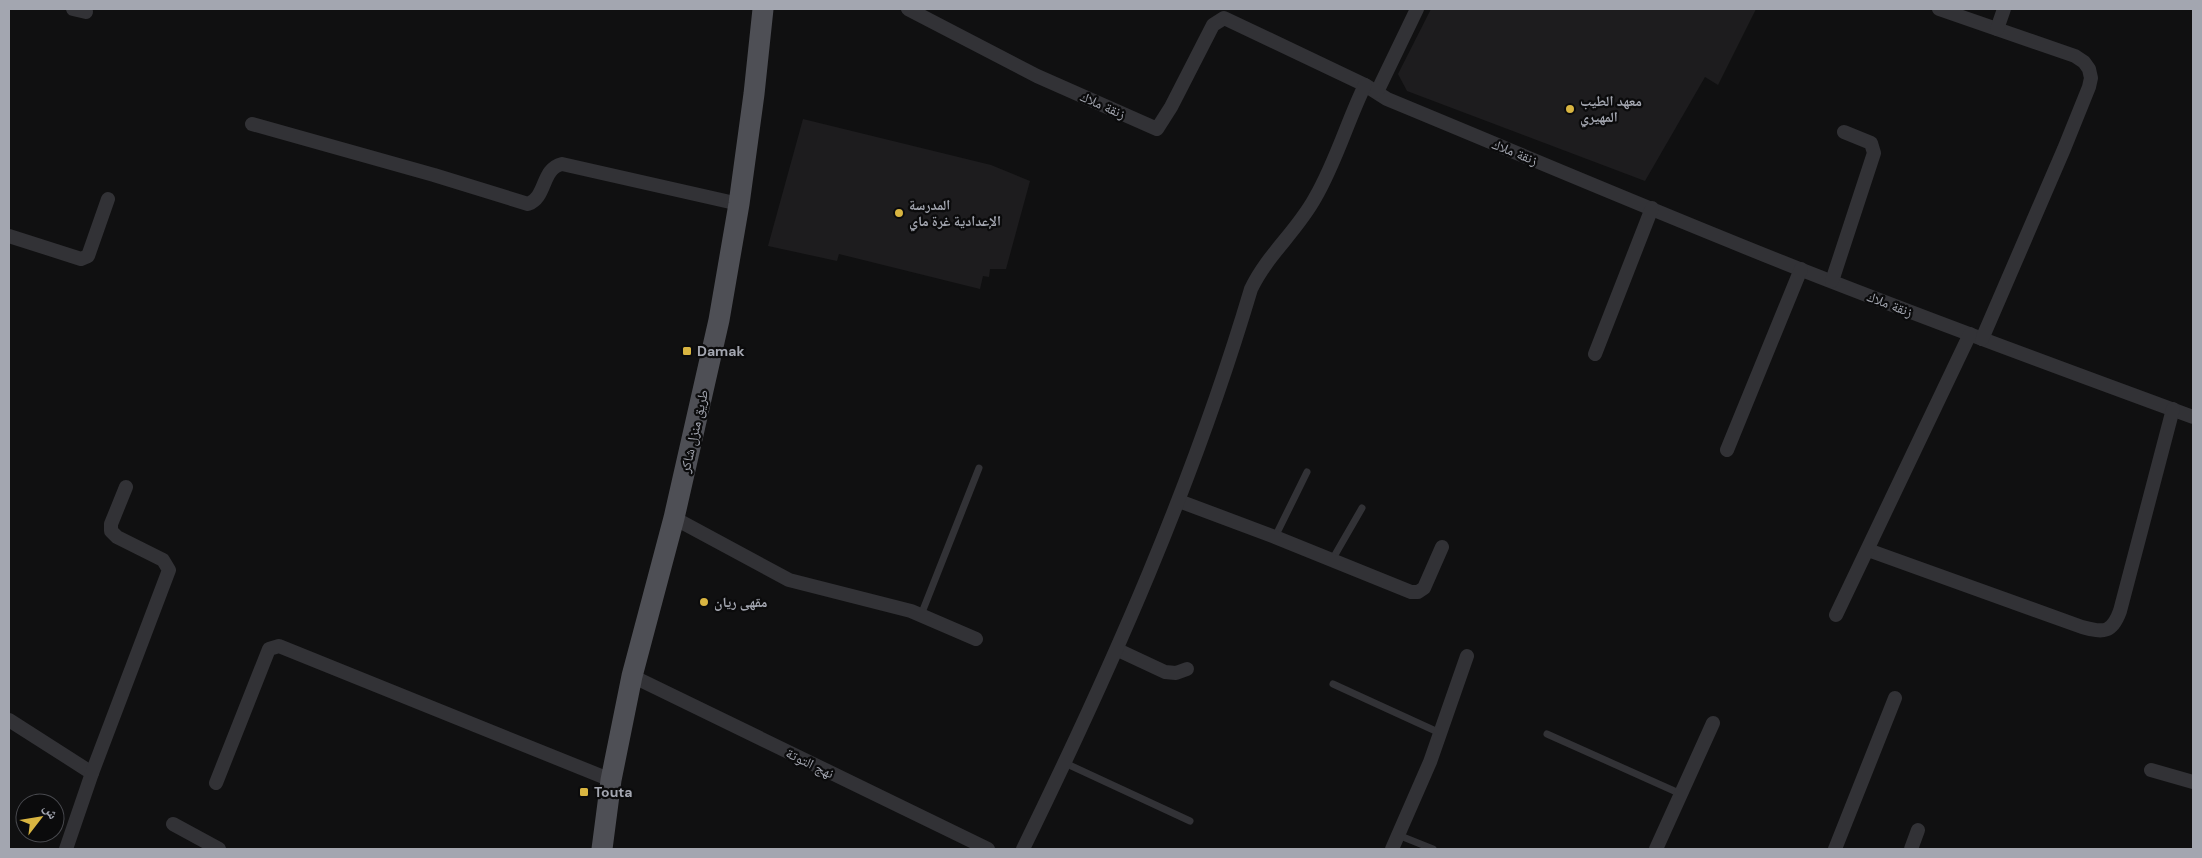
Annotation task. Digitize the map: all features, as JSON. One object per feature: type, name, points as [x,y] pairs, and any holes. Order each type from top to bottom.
[{"type":"main road","name":"طريق منزل شاكر","points":[[602,849],[612,780],[632,676],[674,518],[719,320],[739,204],[763,9]]},
{"type":"street","name":"زنقة ملاك","points":[[908,9],[1037,76],[1157,129],[1171,107],[1214,25],[1224,18],[1371,88],[1387,99],[1801,269],[1976,337],[2193,417]]},
{"type":"street","points":[[1023,849],[1118,650],[1179,501],[1251,289],[1266,263],[1315,199],[1371,88],[1417,9]]},
{"type":"street","points":[[1836,616],[1976,337],[2064,149],[2091,78],[2089,68],[2084,62],[2074,56],[1939,9]]},
{"type":"street","points":[[1997,29],[2004,9]]},
{"type":"street","points":[[252,124],[434,175],[528,204],[537,199],[550,170],[562,164],[739,204]]},
{"type":"street","points":[[1832,281],[1874,153],[1871,143],[1844,132]]},
{"type":"street","points":[[9,236],[81,259],[85,258],[88,256],[108,199]]},
{"type":"street","points":[[1595,354],[1652,208]]},
{"type":"street","points":[[1728,450],[1801,269]]},
{"type":"street","points":[[1868,550],[2082,627],[2102,631],[2110,628],[2116,622],[2120,610],[2173,409]]},
{"type":"street","points":[[66,849],[92,773],[169,570],[163,560],[117,537],[111,531],[111,524],[126,487]]},
{"type":"street","points":[[1179,501],[1275,536],[1415,593],[1424,588],[1442,547]]},
{"type":"street","points":[[674,518],[789,580],[921,615],[976,639]]},
{"type":"street","points":[[216,783],[269,649],[279,646],[612,780]]},
{"type":"street","points":[[1118,650],[1165,672],[1176,673],[1187,669]]},
{"type":"street","points":[[1392,849],[1430,762],[1467,656]]},
{"type":"street","name":"نهج التوتة","points":[[632,676],[988,849]]},
{"type":"street","points":[[1835,849],[1895,698]]},
{"type":"street","points":[[9,720],[92,773]]},
{"type":"street","points":[[1656,849],[1713,723]]},
{"type":"street","points":[[2151,770],[2193,782]]},
{"type":"street","points":[[173,824],[219,849]]},
{"type":"street","points":[[1911,849],[1918,830]]},
{"type":"lane","points":[[921,615],[979,468]]},
{"type":"lane","points":[[1275,536],[1307,472]]},
{"type":"lane","points":[[1332,560],[1362,508]]},
{"type":"lane","points":[[1333,684],[1440,733]]},
{"type":"lane","points":[[1547,734],[1681,794]]},
{"type":"lane","points":[[1065,763],[1190,821]]},
{"type":"lane","points":[[1398,835],[1433,849]]},
{"type":"shaded area","name":"معهد الطيب المهيري","points":[[1431,9],[1756,9],[1718,85],[1705,77],[1645,181],[1407,91],[1398,74]]},
{"type":"shaded area","name":"المدرسة الإعدادية غرة ماي","points":[[803,119],[991,165],[1030,181],[1006,269],[990,269],[989,277],[983,276],[980,289],[839,254],[837,261],[768,246]]},
{"type":"place","name":"معهد الطيب المهيري","points":[[1570,109]]},
{"type":"place","name":"المدرسة الإعدادية غرة ماي","points":[[899,213]]},
{"type":"place","name":"Damak","points":[[687,351]]},
{"type":"place","name":"مقهى ريان","points":[[704,602]]},
{"type":"place","name":"Touta","points":[[584,792]]}]
